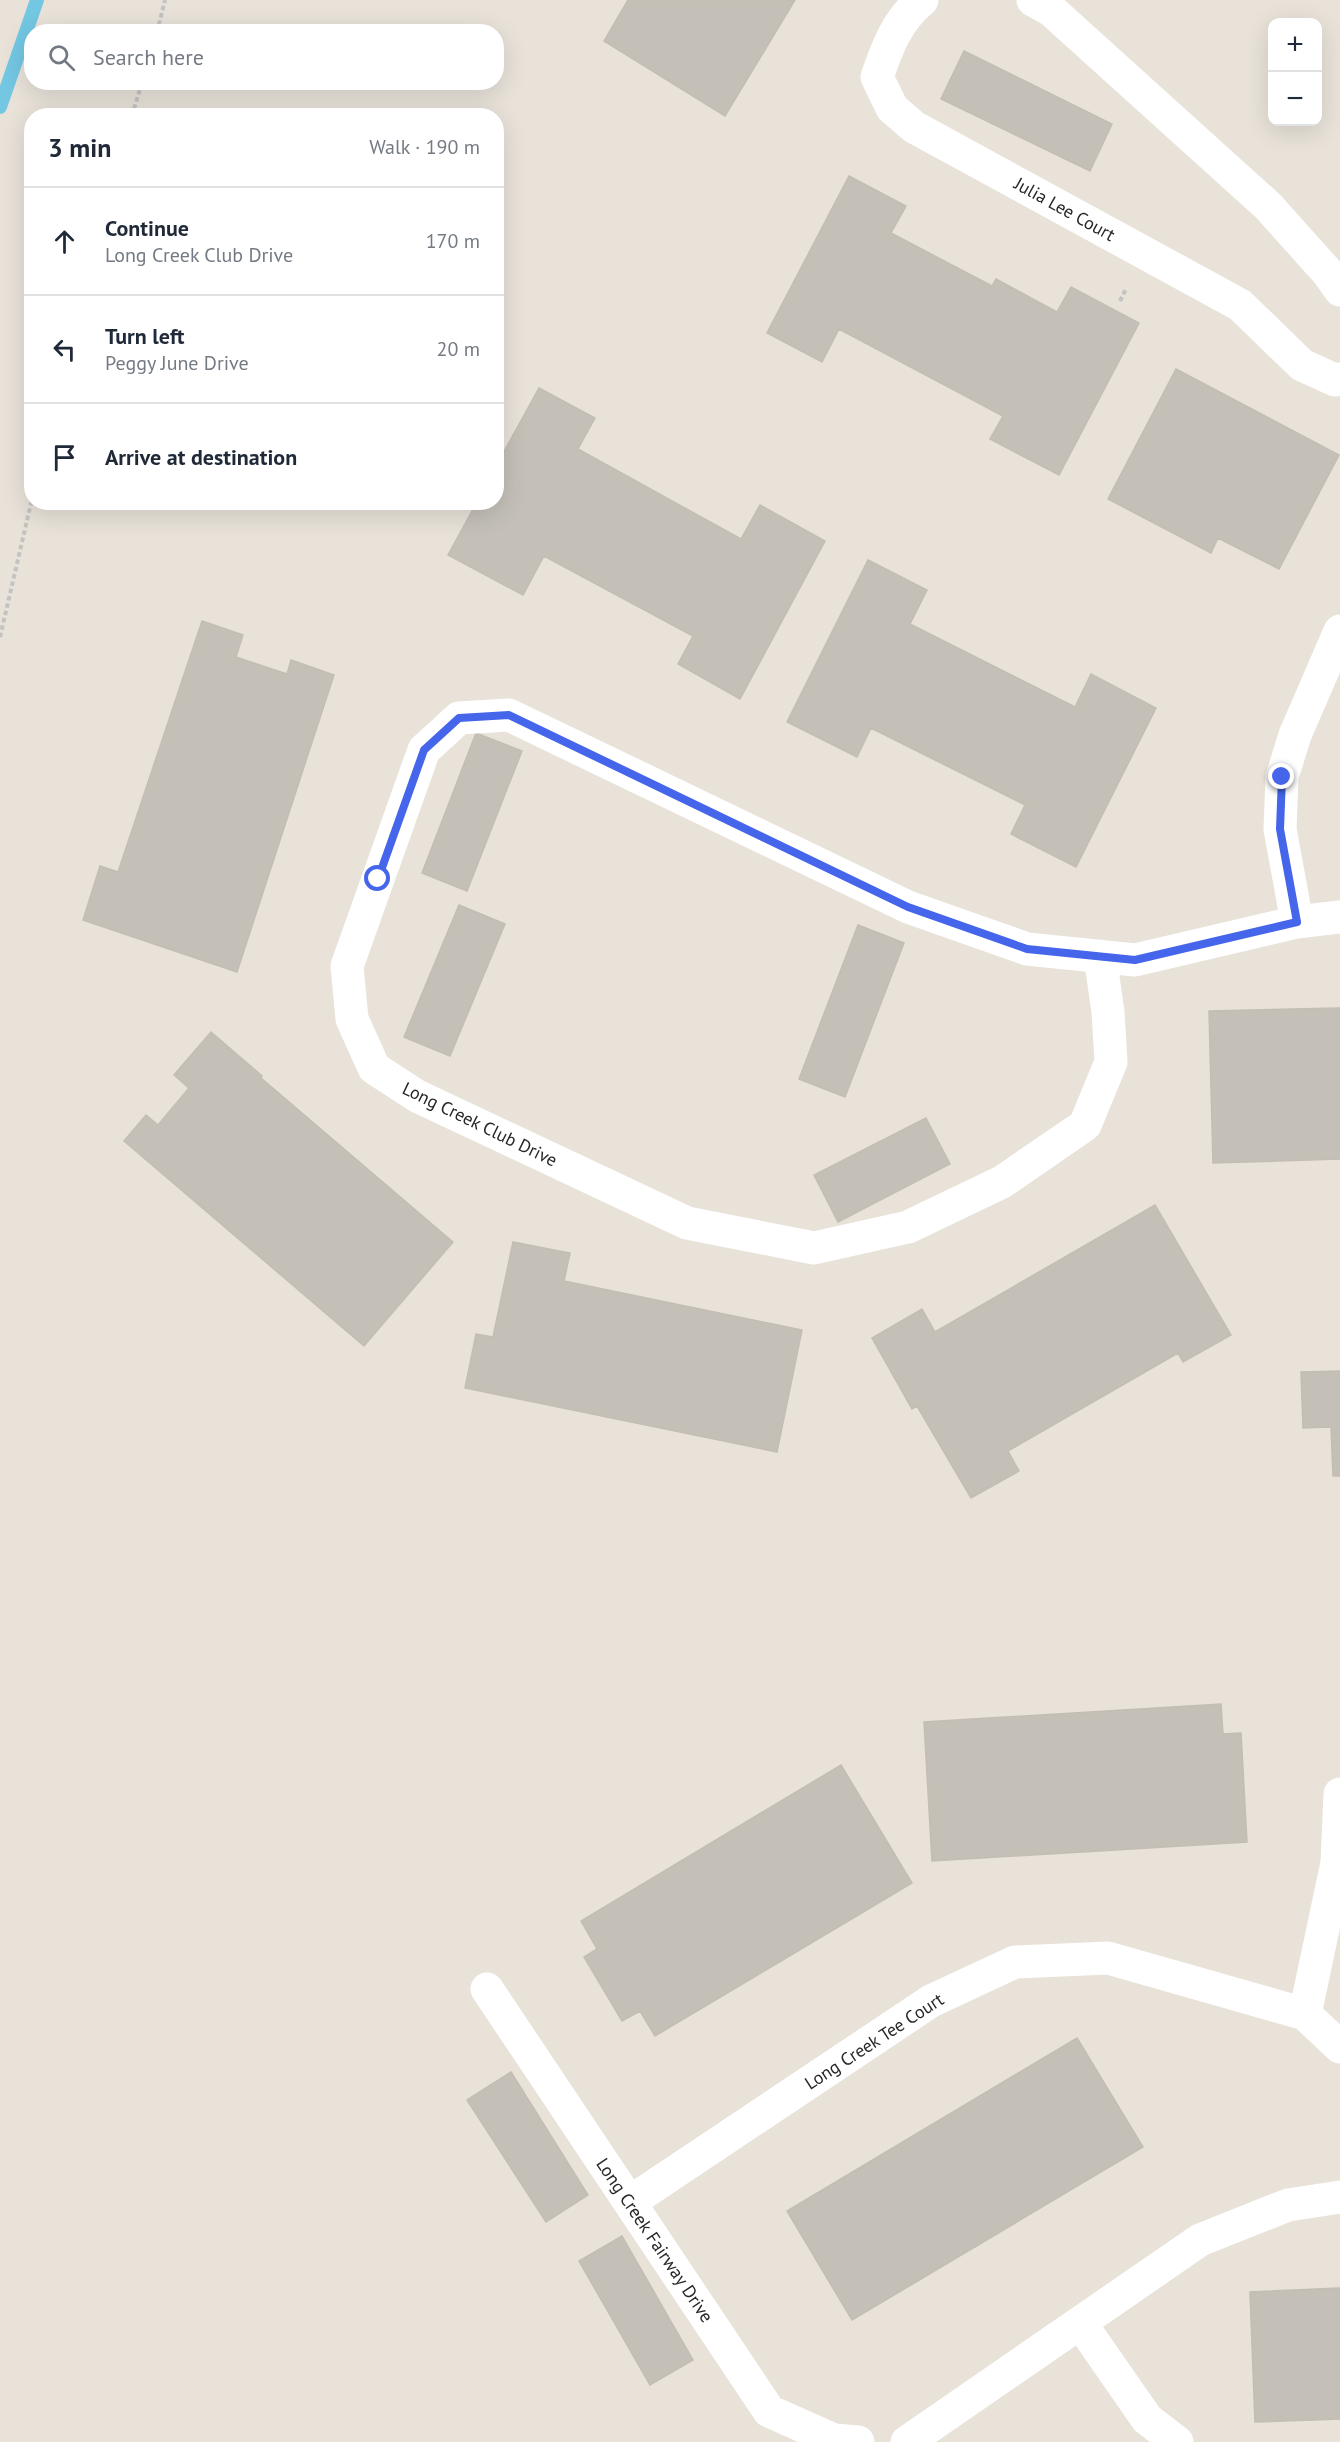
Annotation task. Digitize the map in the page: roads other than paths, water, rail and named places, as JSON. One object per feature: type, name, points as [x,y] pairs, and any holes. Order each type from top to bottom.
[{"type":"street","name":"Julia Lee Court","points":[[922,0],[910,9],[889,40],[877,77],[892,108],[914,127],[1240,305],[1302,364],[1335,380],[1340,379]]},
{"type":"street","points":[[1033,0],[1051,10],[1268,206],[1328,273],[1340,290]]},
{"type":"street","points":[[1297,922],[1280,829],[1282,777],[1295,735],[1340,631]]},
{"type":"street","name":"Long Creek Club Drive","points":[[1100,956],[1111,1062],[1085,1125],[1002,1182],[908,1227],[814,1248],[687,1223],[417,1096],[374,1068],[352,1019],[347,966],[424,750],[459,718],[509,715],[908,907],[1027,949],[1100,956],[1135,960],[1297,922],[1340,917]]},
{"type":"street","points":[[1305,2014],[1337,1863],[1340,1794]]},
{"type":"street","name":"Long Creek Tee Court","points":[[630,2202],[931,2001],[1015,1962],[1108,1958],[1305,2014],[1340,2047]]},
{"type":"street","name":"Long Creek Fairway Drive","points":[[487,1989],[769,2411],[834,2440],[858,2442]]},
{"type":"street","points":[[907,2442],[1200,2240],[1288,2205],[1340,2198]]},
{"type":"street","points":[[1081,2324],[1147,2419],[1177,2442]]},
{"type":"waterway","points":[[29,24],[37,0]]},
{"type":"waterway","points":[[0,107],[24,38]]}]
